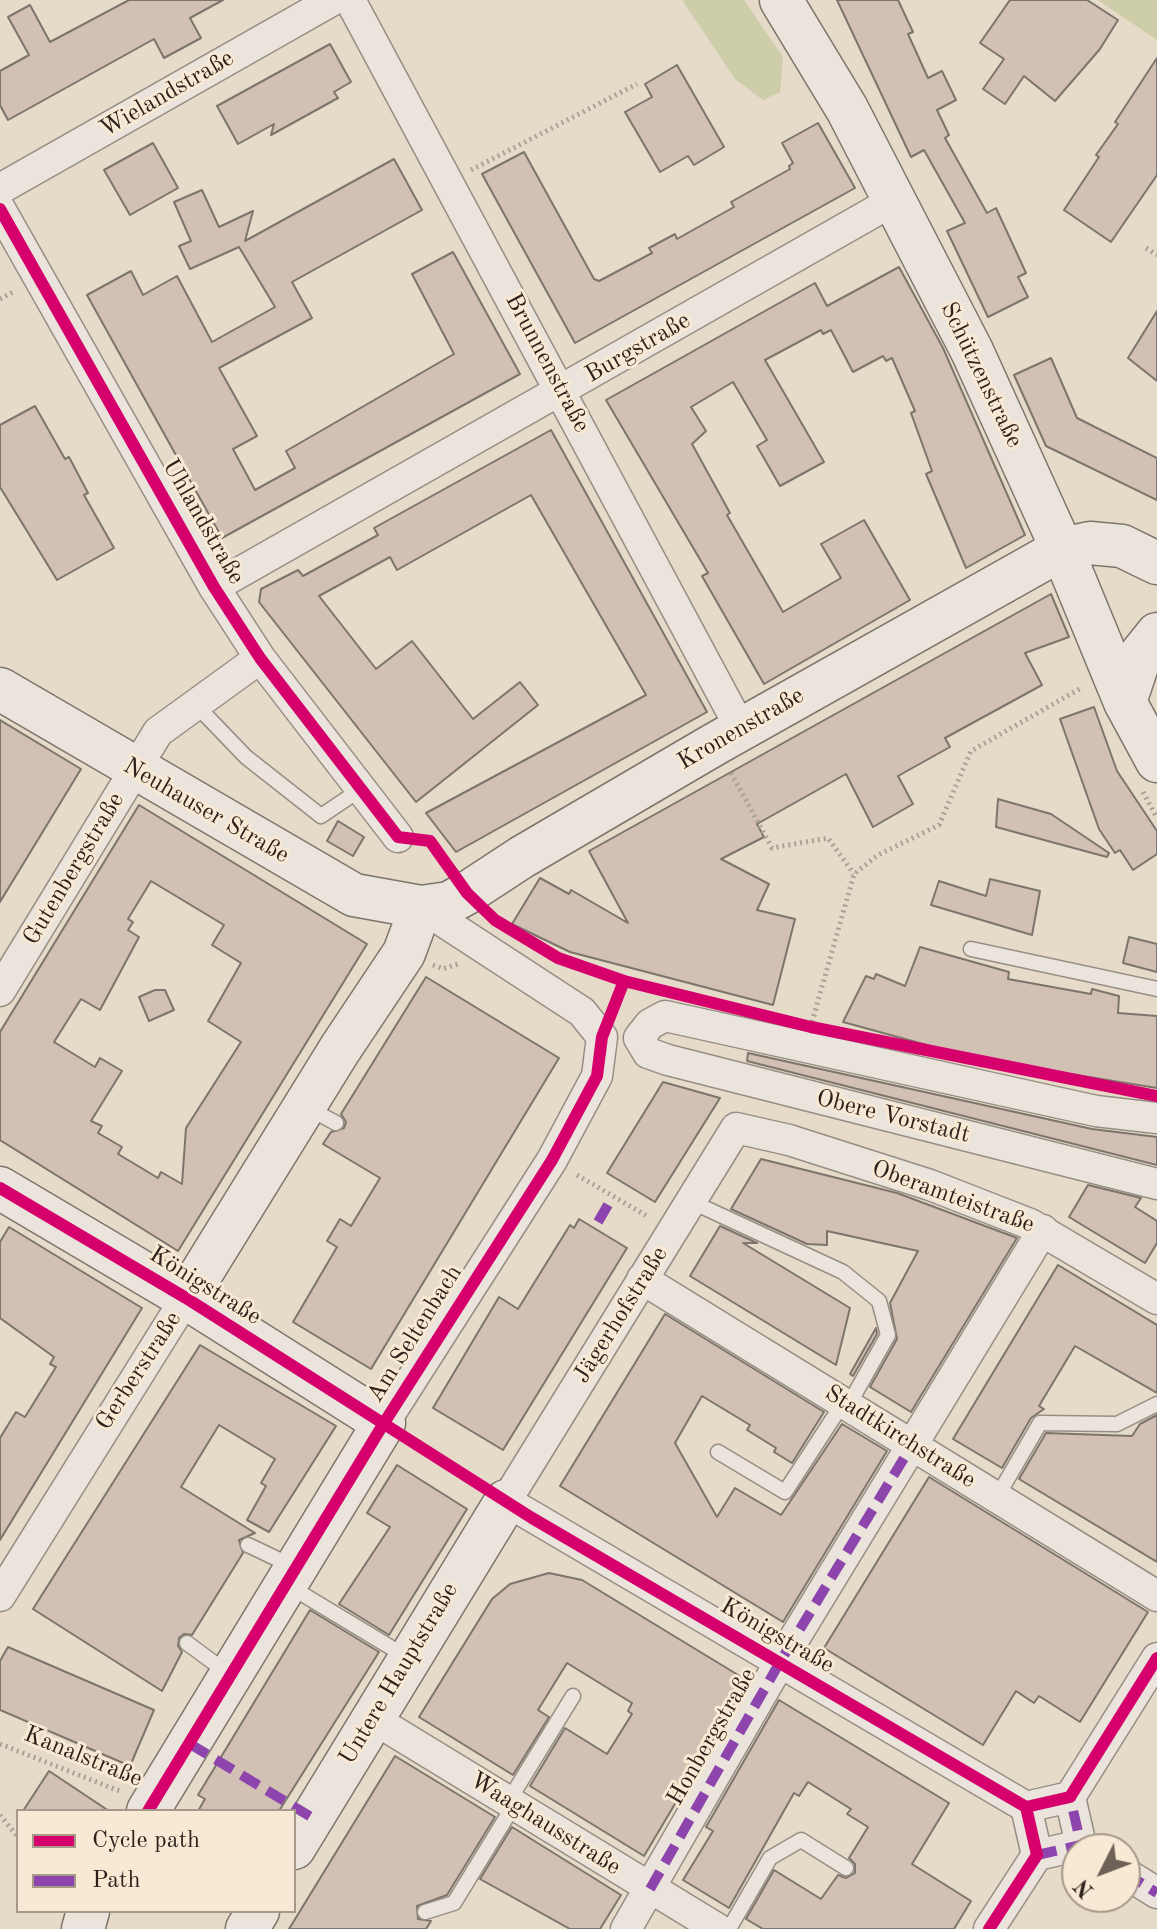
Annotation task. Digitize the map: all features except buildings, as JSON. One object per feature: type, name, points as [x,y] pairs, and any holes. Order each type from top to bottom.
[{"type":"street","name":"Wielandstraße","points":[[0,189],[333,0]]},
{"type":"street","name":"Brunnenstraße","points":[[350,0],[563,391],[728,736]]},
{"type":"street","name":"Schützenstraße","points":[[781,0],[847,109],[972,351],[1062,549],[1118,686],[1157,761]]},
{"type":"street","name":"Burgstraße","points":[[214,587],[893,201]]},
{"type":"street","name":"Uhlandstraße","points":[[0,209],[214,587],[260,658],[398,837]]},
{"type":"street","points":[[1017,451],[1067,502],[1140,554]]},
{"type":"street","points":[[1062,549],[1090,543],[1140,554]]},
{"type":"street","name":"Kronenstraße","points":[[421,907],[458,898],[728,736],[1062,549]]},
{"type":"street","points":[[1118,686],[1157,634]]},
{"type":"street","name":"Gutenbergstraße","points":[[4,975],[158,732],[260,658]]},
{"type":"street","name":"Neuhauser Straße","points":[[0,689],[354,895],[421,907]]},
{"type":"street","points":[[421,907],[582,1012],[602,1037],[639,1038]]},
{"type":"street","name":"Gerberstraße","points":[[0,1596],[186,1298],[321,1115],[404,953],[421,907]]},
{"type":"street","name":"Obere Vorstadt","points":[[1157,1118],[1096,1111],[665,1016],[650,1024],[639,1038],[648,1053],[668,1060],[1157,1184]]},
{"type":"street","name":"Am Seltenbach","points":[[150,1808],[384,1423],[552,1160],[597,1076],[602,1037]]},
{"type":"street","name":"Jägerhofstraße","points":[[506,1501],[736,1128]]},
{"type":"street","name":"Oberamteistraße","points":[[736,1128],[789,1140],[930,1185],[1043,1230],[1157,1299]]},
{"type":"street","name":"Königstraße","points":[[0,1188],[186,1298],[384,1423]]},
{"type":"street","name":"Honbergstraße","points":[[626,1929],[780,1662],[1043,1230]]},
{"type":"street","name":"Stadtkirchstraße","points":[[642,1279],[1157,1596]]},
{"type":"street","name":"Königstraße","points":[[506,1501],[1026,1807]]},
{"type":"street","name":"Untere Hauptstraße","points":[[296,1845],[506,1501]]},
{"type":"street","points":[[989,1929],[1037,1855],[1026,1807],[1070,1797],[1157,1658]]},
{"type":"street","name":"Waaghausstraße","points":[[372,1718],[718,1929]]},
{"type":"street","points":[[1070,1797],[1080,1833]]},
{"type":"street","points":[[1037,1855],[1061,1851]]},
{"type":"lane","points":[[195,704],[246,757],[321,816],[361,789]]},
{"type":"lane","points":[[971,949],[1157,989]]},
{"type":"lane","points":[[690,1201],[843,1272],[879,1301],[888,1335],[846,1404],[785,1492],[718,1452]]},
{"type":"lane","points":[[997,1497],[1040,1423],[1117,1424],[1157,1404]]},
{"type":"lane","points":[[248,1545],[409,1658]]},
{"type":"lane","points":[[187,1643],[230,1675]]},
{"type":"lane","points":[[425,1912],[454,1903],[573,1696]]},
{"type":"lane","points":[[729,1929],[770,1858],[801,1840],[846,1868]]},
{"type":"path","points":[[449,181],[637,84]]},
{"type":"path","points":[[1146,248],[1157,255]]},
{"type":"path","points":[[805,1047],[854,874],[878,855],[939,825],[971,751],[1118,686]]},
{"type":"path","points":[[728,736],[772,848],[828,838],[854,874]]},
{"type":"path","points":[[552,1160],[672,1231]]},
{"type":"path","points":[[0,1815],[16,1835]]},
{"type":"green space","points":[[682,0],[744,0],[783,57],[780,92],[763,100],[735,79]]},
{"type":"green space","points":[[1098,0],[1157,0],[1157,40]]},
{"type":"marked path","points":[[598,1222],[613,1196]]},
{"type":"marked path","points":[[650,1889],[780,1662],[912,1445]]},
{"type":"marked path","points":[[190,1744],[311,1817]]},
{"type":"marked path","points":[[1037,1855],[1081,1845],[1070,1797]]},
{"type":"marked path","points":[[1141,1883],[1157,1893]]},
{"type":"cycle path","points":[[0,209],[214,587],[260,658],[398,837],[430,841],[467,893],[495,920],[558,958],[624,981],[811,1027],[1157,1096]]},
{"type":"cycle path","points":[[149,1809],[384,1423],[552,1160],[597,1076],[602,1037],[624,981]]},
{"type":"cycle path","points":[[0,1188],[186,1298],[532,1518],[1026,1807]]},
{"type":"cycle path","points":[[1026,1807],[1070,1797],[1157,1658]]},
{"type":"cycle path","points":[[989,1929],[1037,1855],[1026,1807]]}]
